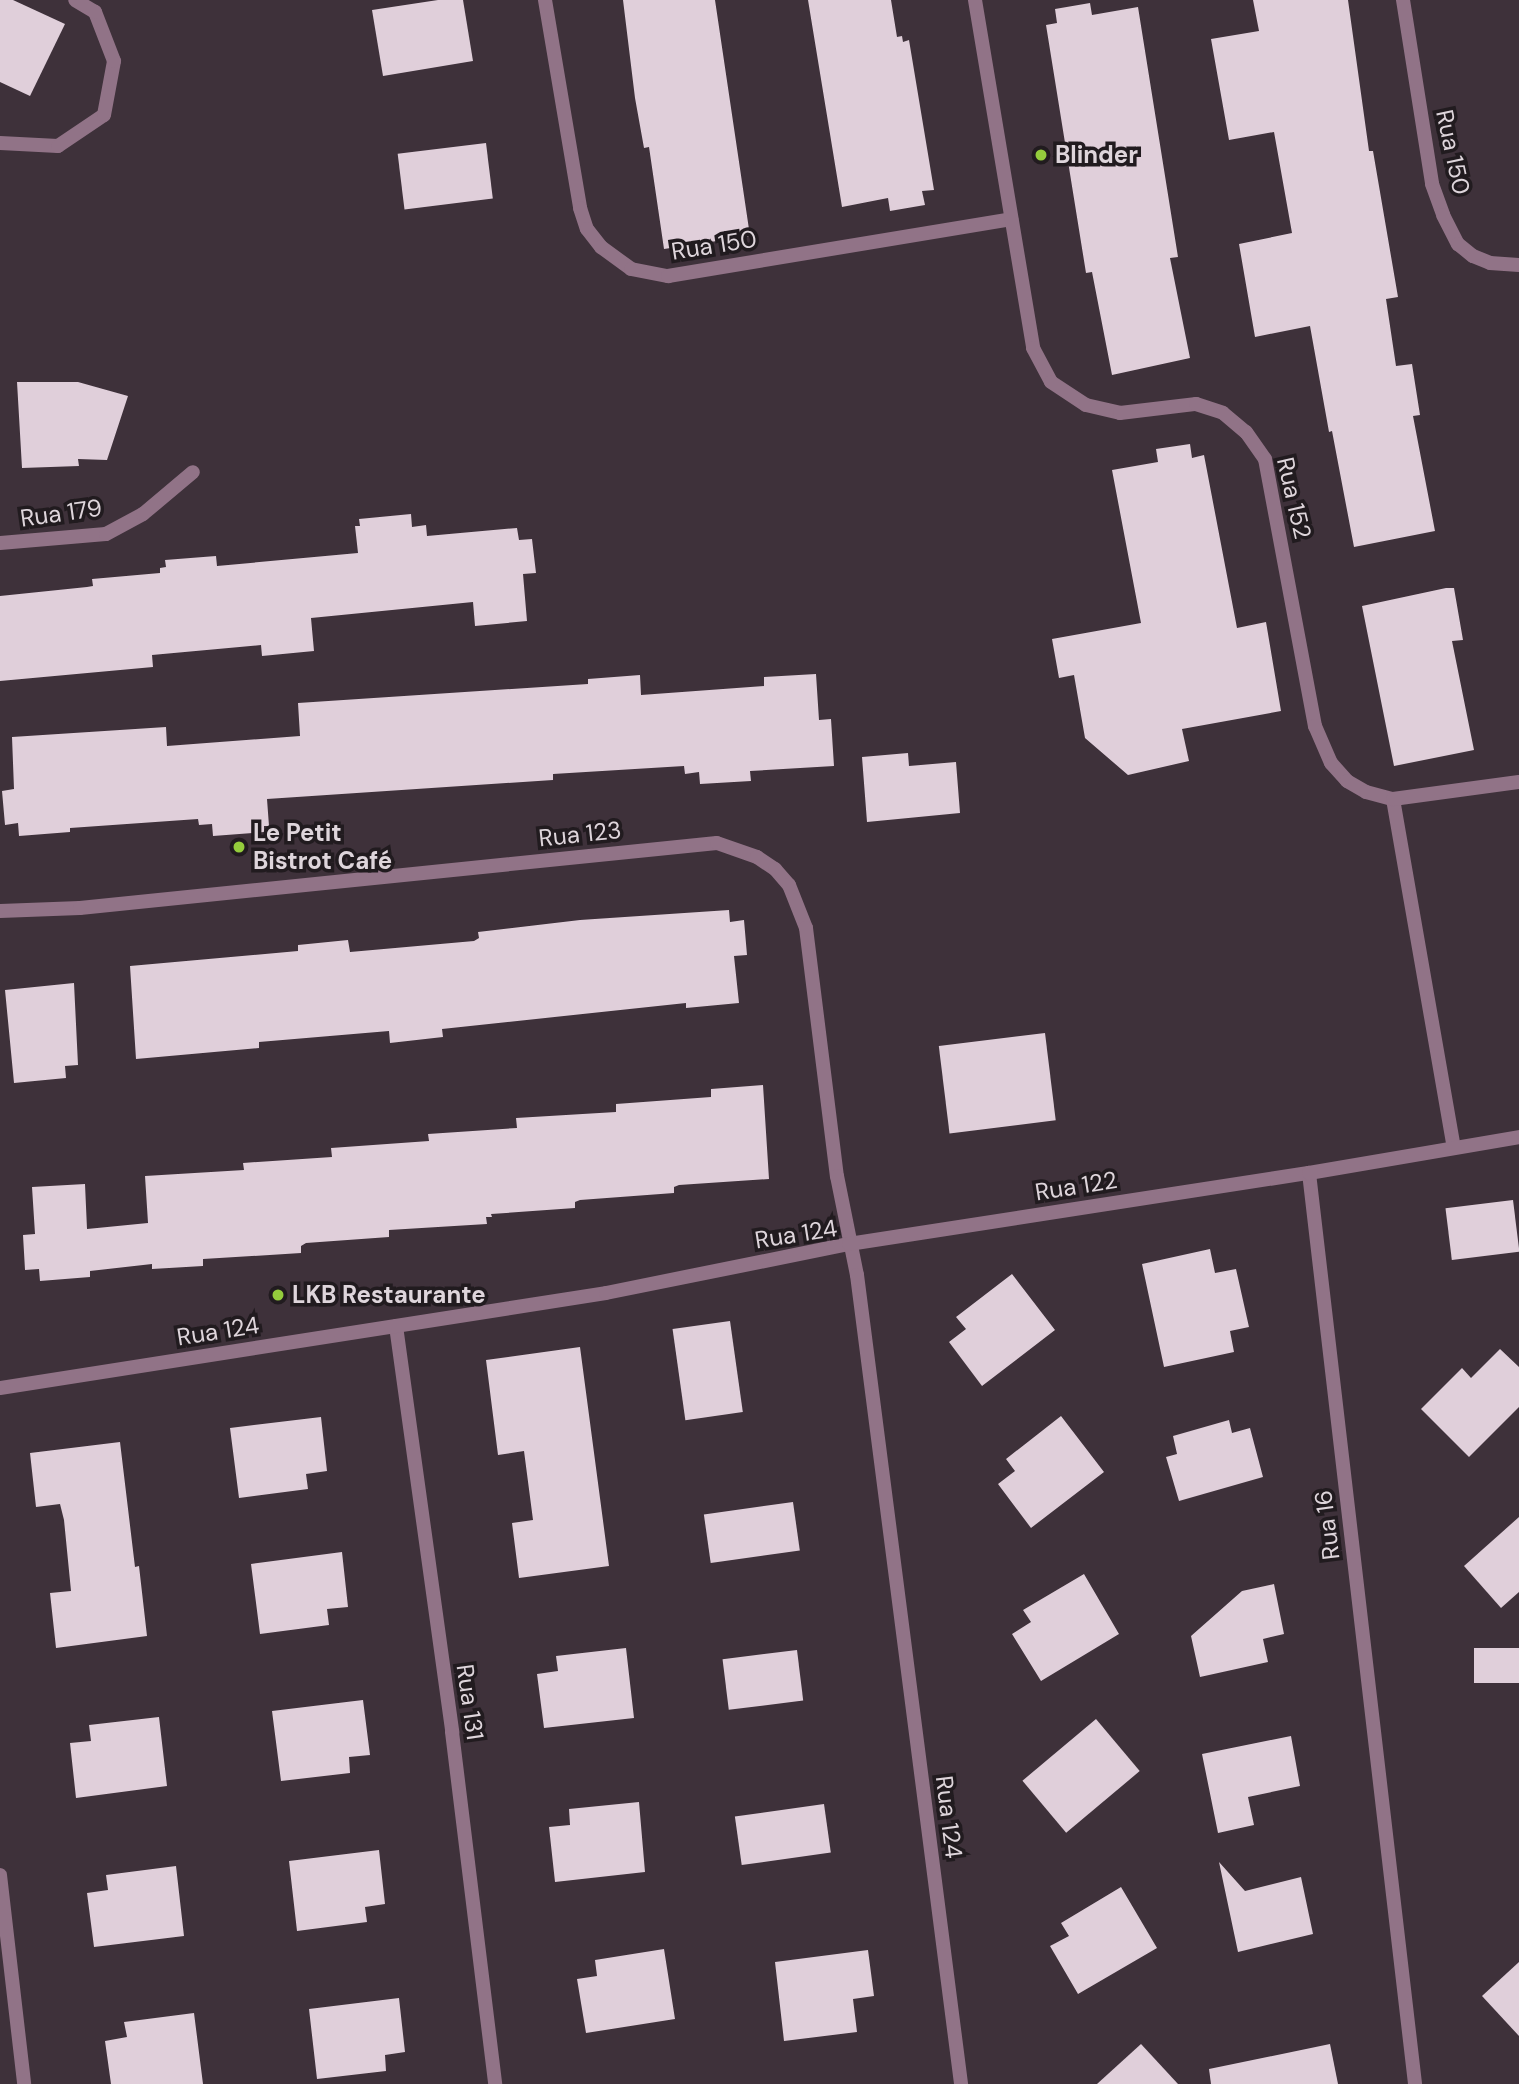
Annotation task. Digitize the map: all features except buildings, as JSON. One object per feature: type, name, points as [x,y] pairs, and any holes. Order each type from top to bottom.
[{"type":"street","points":[[0,143],[58,146],[104,115],[114,61],[95,12],[75,0]]},
{"type":"street","name":"Rua 150","points":[[545,0],[580,208],[587,229],[601,247],[631,269],[668,276],[1011,219]]},
{"type":"street","name":"Rua 152","points":[[975,0],[1033,348],[1051,382],[1086,405],[1120,413],[1196,404],[1231,419],[1246,432],[1265,459],[1315,726],[1331,763],[1347,781],[1366,792],[1393,799],[1519,782]]},
{"type":"street","name":"Rua 150","points":[[1403,0],[1432,184],[1443,215],[1458,244],[1473,256],[1490,263],[1519,265]]},
{"type":"street","name":"Rua 179","points":[[0,543],[106,534],[143,514],[193,472]]},
{"type":"street","points":[[1393,799],[1454,1148]]},
{"type":"street","name":"Rua 123","points":[[0,911],[80,908],[380,880],[695,844],[717,843],[739,848],[775,869],[789,885],[806,928],[836,1176],[849,1244]]},
{"type":"street","points":[[1309,1174],[1519,1137]]},
{"type":"street","name":"Rua 122","points":[[849,1244],[1309,1174]]},
{"type":"street","name":"Rua 16","points":[[1309,1174],[1415,2084]]},
{"type":"street","name":"Rua 124","points":[[0,1388],[606,1293],[849,1244],[869,1366],[961,2084]]},
{"type":"street","name":"Rua 131","points":[[396,1326],[452,1732],[495,2084]]},
{"type":"street","points":[[0,1875],[24,2084]]},
{"type":"place","name":"Blinder","points":[[1041,155]]},
{"type":"place","name":"Le Petit Bistrot Café","points":[[239,847]]},
{"type":"place","name":"LKB Restaurante","points":[[278,1295]]}]
